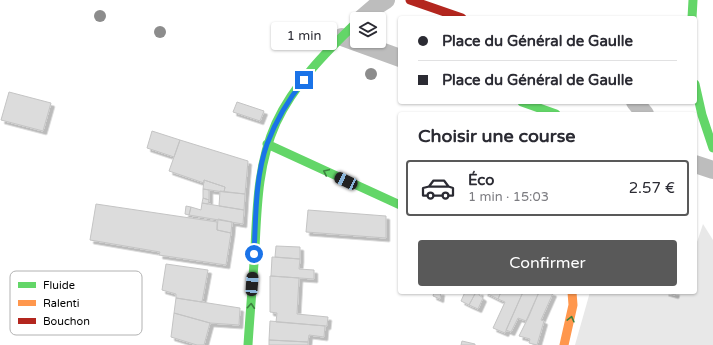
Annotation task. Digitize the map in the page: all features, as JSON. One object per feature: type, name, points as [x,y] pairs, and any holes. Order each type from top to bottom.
[{"type":"street","points":[[369,12],[386,0]]},
{"type":"street","points":[[410,0],[456,16]]},
{"type":"street","points":[[692,0],[692,16]]},
{"type":"street","points":[[248,345],[258,193],[261,167],[267,144],[275,124],[288,101],[304,80],[350,29]]},
{"type":"street","points":[[342,37],[398,57]]},
{"type":"street","points":[[697,94],[706,140]]},
{"type":"street","points":[[528,104],[550,112]]},
{"type":"street","points":[[636,104],[643,112]]},
{"type":"street","points":[[267,144],[398,204]]},
{"type":"street","points":[[697,165],[713,170]]},
{"type":"street","points":[[564,345],[574,305],[572,294]]},
{"type":"shaded area","points":[[703,224],[713,240],[713,345],[575,345],[589,294],[697,294],[697,242]]},
{"type":"building","points":[[9,92],[51,103],[43,131],[1,120]]},
{"type":"building","points":[[237,102],[264,111],[260,121],[233,112]]},
{"type":"building","points":[[152,131],[180,140],[174,157],[147,148]]},
{"type":"building","points":[[180,140],[248,161],[245,194],[224,192],[225,187],[204,180],[204,183],[169,171]]},
{"type":"building","points":[[204,180],[225,187],[224,192],[203,189]]},
{"type":"building","points":[[203,189],[209,190],[209,200],[203,198]]},
{"type":"building","points":[[220,191],[245,194],[244,210],[219,206]]},
{"type":"building","points":[[203,198],[209,200],[208,204],[202,203]]},
{"type":"building","points":[[202,203],[244,210],[243,224],[189,215],[191,207],[201,210]]},
{"type":"building","points":[[96,204],[217,222],[217,230],[231,233],[226,265],[159,255],[160,252],[90,240]]},
{"type":"building","points":[[186,206],[191,207],[189,215],[185,214]]},
{"type":"building","points":[[308,210],[386,216],[386,238],[306,232]]},
{"type":"building","points":[[218,219],[232,222],[231,233],[217,230]]},
{"type":"building","points":[[276,246],[300,247],[300,259],[275,257]]},
{"type":"building","points":[[272,257],[300,259],[299,269],[314,270],[314,279],[271,276]]},
{"type":"building","points":[[166,264],[208,270],[202,302],[176,298],[176,294],[162,290]]},
{"type":"building","points":[[270,276],[299,278],[297,314],[328,317],[327,326],[276,322],[277,313],[270,312]]},
{"type":"building","points":[[434,294],[441,294],[440,299],[433,296]]},
{"type":"building","points":[[464,294],[475,294],[469,305],[461,301]]},
{"type":"building","points":[[475,294],[479,294],[483,298],[478,309],[469,305]]},
{"type":"building","points":[[488,294],[500,294],[498,299]]},
{"type":"building","points":[[500,294],[522,294],[505,333],[493,328],[505,302],[498,299]]},
{"type":"building","points":[[522,294],[538,294],[526,321],[518,318],[511,332],[506,330]]},
{"type":"building","points":[[538,294],[553,294],[541,320],[544,321],[537,345],[529,343],[530,339],[519,336]]},
{"type":"building","points":[[176,298],[240,308],[239,325],[210,323],[174,313]]},
{"type":"building","points":[[174,313],[210,323],[204,345],[197,345],[171,337]]},
{"type":"building","points":[[270,321],[325,326],[324,337],[309,335],[308,342],[269,340]]},
{"type":"building","points":[[269,340],[308,342],[308,345],[269,345]]},
{"type":"building","points":[[462,341],[475,344],[475,345],[461,345]]},
{"type":"traffic: fast","points":[[692,16],[693,0]]},
{"type":"traffic: fast","points":[[248,345],[258,201],[262,169],[270,138],[283,109],[301,82],[322,57],[350,29]]},
{"type":"traffic: fast","points":[[697,93],[702,115],[713,148]]},
{"type":"traffic: fast","points":[[528,104],[550,112]]},
{"type":"traffic: fast","points":[[267,144],[398,204]]},
{"type":"traffic: slow","points":[[564,345],[573,305],[572,294]]},
{"type":"traffic: jam","points":[[410,0],[456,16]]},
{"type":"route","points":[[254,254],[261,167],[267,144],[281,113],[304,80]]}]
